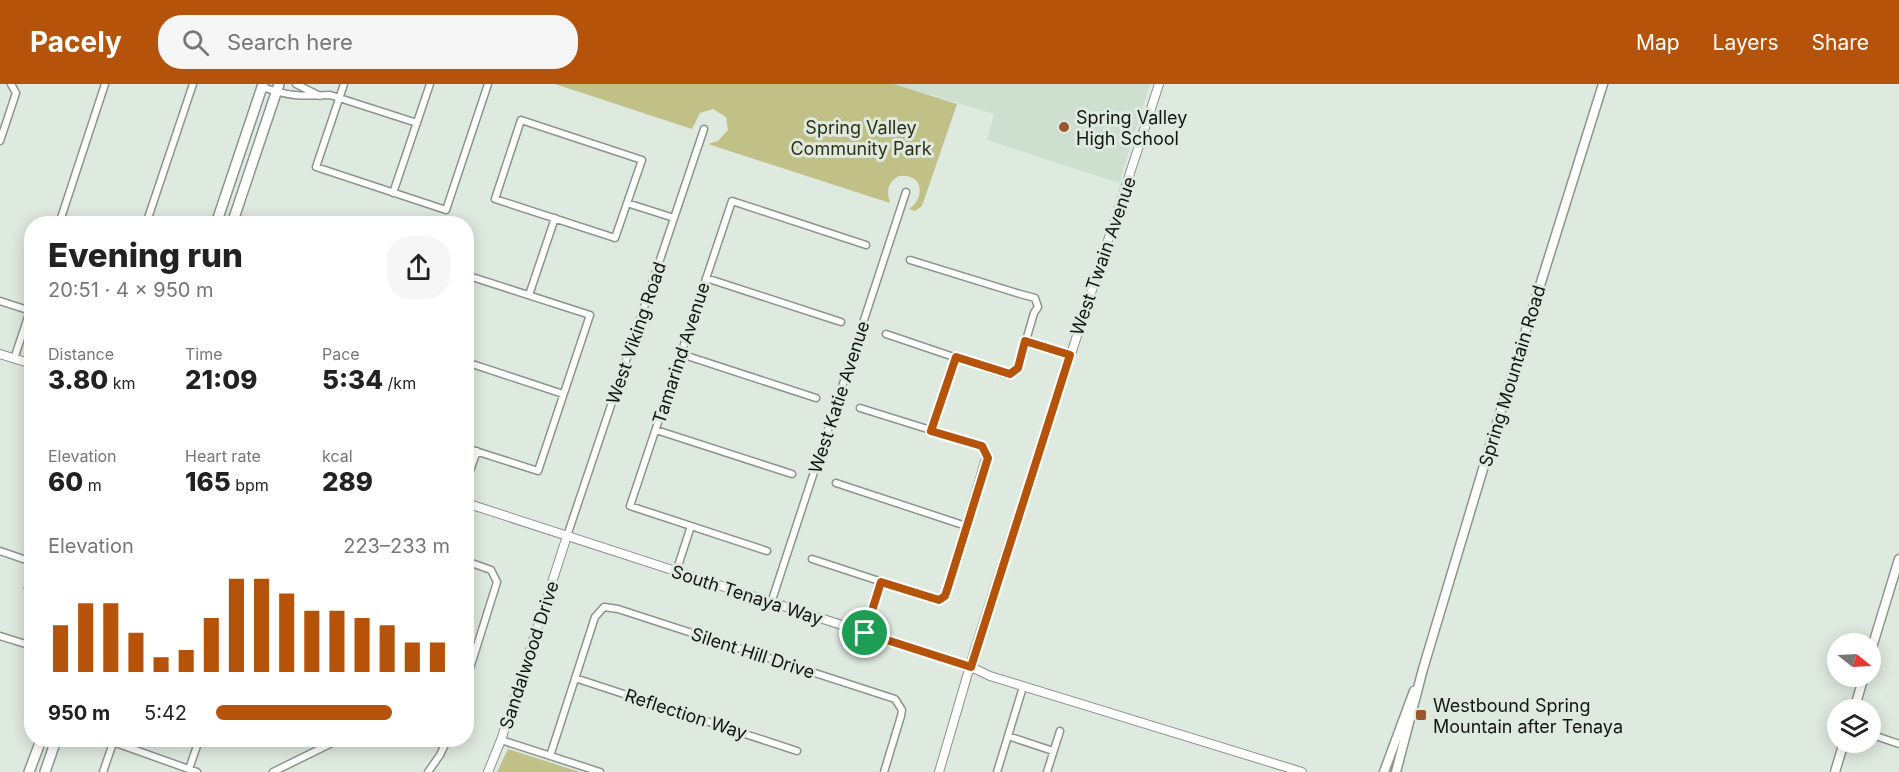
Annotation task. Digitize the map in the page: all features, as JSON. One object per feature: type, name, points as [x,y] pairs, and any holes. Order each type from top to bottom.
[{"type":"main road","name":"Spring Mountain Road","points":[[1396,772],[1423,669],[1603,84]]},
{"type":"main road","points":[[219,216],[262,86]]},
{"type":"main road","points":[[234,216],[277,88]]},
{"type":"main road","points":[[1876,633],[1899,559]]},
{"type":"main road","name":"Spring Mountain Road","points":[[1384,772],[1398,728],[1423,669]]},
{"type":"main road","points":[[30,772],[39,747]]},
{"type":"main road","points":[[45,772],[54,747]]},
{"type":"main road","points":[[1835,772],[1841,753]]},
{"type":"street","points":[[61,216],[105,84]]},
{"type":"street","points":[[149,216],[193,84]]},
{"type":"street","points":[[296,84],[320,96]]},
{"type":"street","points":[[344,84],[316,167],[446,210],[488,84]]},
{"type":"street","points":[[393,193],[430,84]]},
{"type":"street","name":"West Twain Avenue","points":[[939,772],[1070,355],[1159,84]]},
{"type":"street","points":[[0,141],[16,93],[13,86]]},
{"type":"street","points":[[262,86],[277,88],[288,96],[339,98],[417,123]]},
{"type":"street","points":[[521,120],[642,160],[627,203],[615,238],[495,199],[521,120]]},
{"type":"street","name":"West Viking Road","points":[[567,536],[704,129]]},
{"type":"street","name":"West Katie Avenue","points":[[771,603],[906,192]]},
{"type":"street","name":"Tamarind Avenue","points":[[691,526],[630,506],[732,201],[866,245]]},
{"type":"street","points":[[627,203],[675,218]]},
{"type":"street","points":[[529,295],[555,218]]},
{"type":"street","points":[[886,334],[1004,374],[1015,372],[1038,307],[1035,298],[1029,294],[1020,294],[909,260]]},
{"type":"street","points":[[706,278],[841,322]]},
{"type":"street","points":[[474,281],[529,295],[590,315],[538,471],[474,450]]},
{"type":"street","points":[[0,301],[24,307]]},
{"type":"street","points":[[14,358],[24,329]]},
{"type":"street","points":[[1025,341],[1070,355]]},
{"type":"street","points":[[0,354],[24,361]]},
{"type":"street","points":[[681,354],[816,398]]},
{"type":"street","points":[[931,431],[956,357]]},
{"type":"street","points":[[474,365],[563,394]]},
{"type":"street","points":[[812,559],[939,600],[945,596],[988,458],[982,446],[860,408]]},
{"type":"street","points":[[656,430],[792,474]]},
{"type":"street","points":[[474,459],[477,451]]},
{"type":"street","points":[[836,483],[966,526]]},
{"type":"street","name":"South Tenaya Way","points":[[474,506],[971,667],[1023,687],[1302,772]]},
{"type":"street","points":[[676,572],[691,526],[767,550]]},
{"type":"street","name":"Sandalwood Drive","points":[[488,772],[501,740],[567,536]]},
{"type":"street","points":[[0,550],[24,559]]},
{"type":"street","points":[[474,564],[491,570],[495,575],[497,588],[474,657]]},
{"type":"street","points":[[865,633],[881,582]]},
{"type":"street","name":"Silent Hill Drive","points":[[575,678],[595,617],[604,607],[618,609],[896,699],[900,704],[902,717],[884,772]]},
{"type":"street","points":[[0,636],[24,644]]},
{"type":"street","points":[[550,756],[575,678]]},
{"type":"street","name":"Reflection Way","points":[[575,678],[797,751]]},
{"type":"street","points":[[997,772],[1023,687]]},
{"type":"street","points":[[1047,772],[1060,731]]},
{"type":"street","points":[[1008,736],[1053,751]]},
{"type":"street","points":[[1881,738],[1899,744]]},
{"type":"street","points":[[501,740],[600,772]]},
{"type":"street","points":[[103,772],[111,747]]},
{"type":"street","points":[[129,747],[198,772]]},
{"type":"street","points":[[189,769],[197,747]]},
{"type":"street","points":[[273,772],[324,747]]},
{"type":"street","points":[[428,772],[444,747]]},
{"type":"shaded area","name":"Spring Valley High School","points":[[894,84],[1150,84],[1119,183],[987,140],[994,114]]},
{"type":"green space","name":"Spring Valley Community Park","points":[[555,84],[894,84],[957,104],[922,206],[915,211],[909,209],[920,192],[913,178],[899,176],[892,181],[888,190],[890,203],[708,144],[718,141],[728,130],[726,117],[713,109],[700,113],[692,129]]},
{"type":"green space","points":[[508,749],[580,772],[497,772]]},
{"type":"place","name":"Spring Valley High School","points":[[1064,127]]},
{"type":"place","name":"Westbound Spring Mountain after Tenaya","points":[[1421,715]]},
{"type":"route","points":[[1025,341],[1070,355],[971,667],[865,633],[881,582],[939,600],[945,596],[948,587],[988,458],[982,446],[931,431],[956,357],[1004,374],[1010,374],[1018,368],[1025,341]]}]
